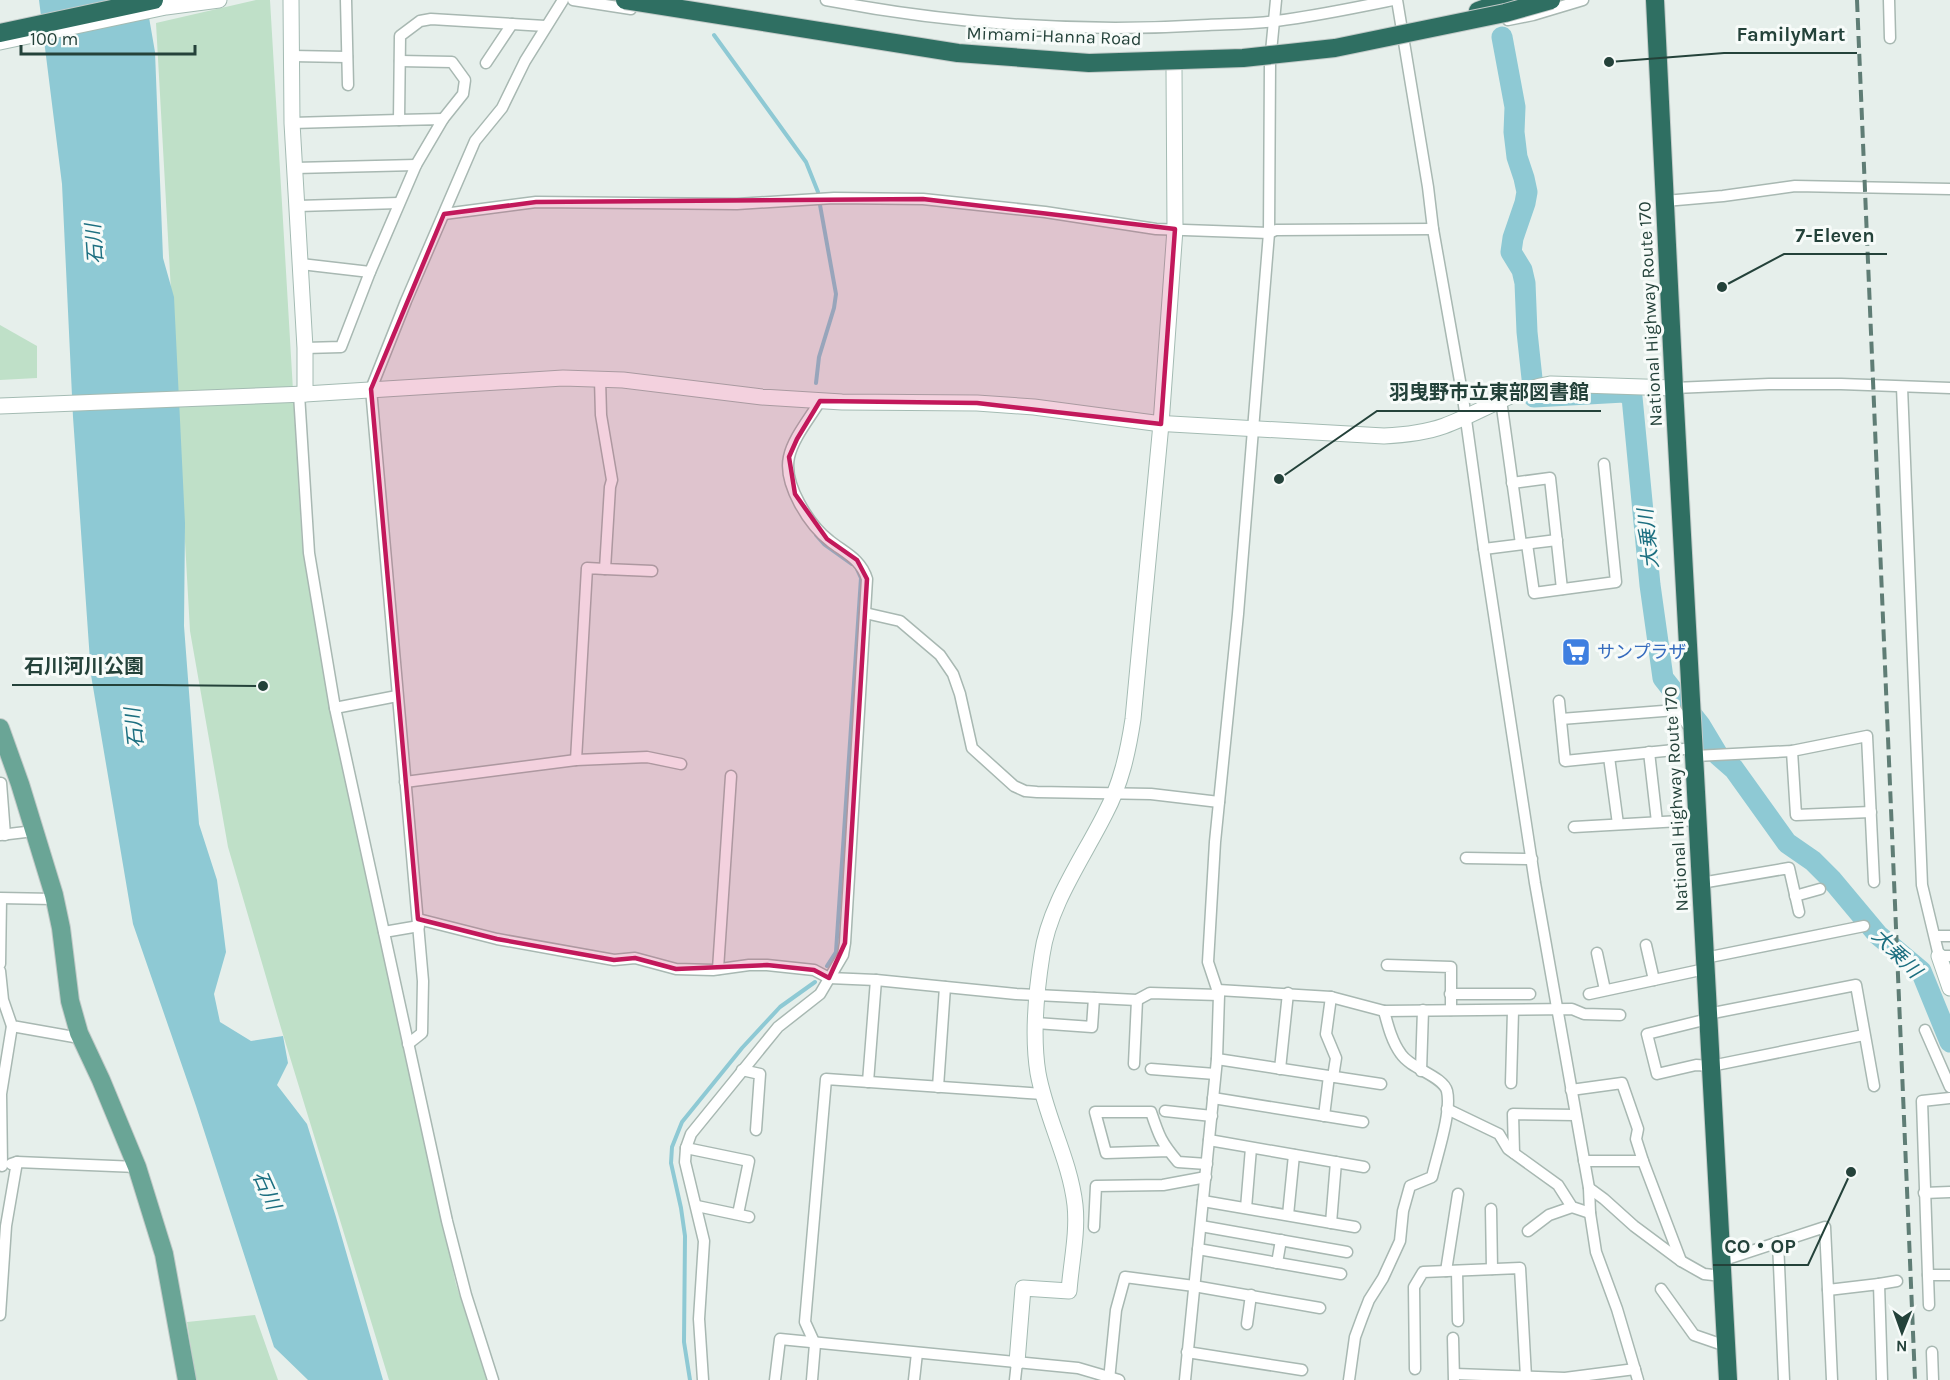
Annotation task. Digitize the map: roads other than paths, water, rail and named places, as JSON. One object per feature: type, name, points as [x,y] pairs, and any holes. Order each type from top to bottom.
[{"type":"highway","points":[[0,25],[113,0]]},
{"type":"highway","points":[[0,33],[154,0]]},
{"type":"highway","name":"Mimami-Hanna Road","points":[[625,0],[958,53],[1089,63],[1243,58],[1335,48],[1504,13],[1551,0]]},
{"type":"highway","name":"Mimami-Hanna Road","points":[[673,0],[869,32],[1023,50],[1090,55],[1244,51],[1331,40],[1478,11],[1518,0]]},
{"type":"highway","points":[[1478,11],[1507,0]]},
{"type":"highway","name":"National Highway Route 170","points":[[1655,0],[1728,1380]]},
{"type":"main road","points":[[0,728],[20,784],[54,899],[61,928],[70,1001],[79,1033],[138,1167],[164,1254],[187,1380]]},
{"type":"street","points":[[0,42],[166,7],[219,0]]},
{"type":"street","points":[[291,0],[292,123],[305,348],[297,394],[309,553],[335,708],[447,1221],[466,1295],[493,1380]]},
{"type":"street","points":[[346,0],[348,85]]},
{"type":"street","points":[[408,1044],[422,1033],[423,981],[371,389],[475,141],[502,108],[525,61],[563,0]]},
{"type":"street","points":[[573,0],[976,63],[1092,69],[1209,68],[1338,53],[1533,15],[1583,0]]},
{"type":"street","points":[[826,0],[941,17],[1065,27],[1166,28],[1274,22],[1395,0],[1465,416],[1532,859],[1589,1188],[1596,1252],[1637,1374],[1565,1379],[1454,1377],[1453,1338]]},
{"type":"street","points":[[1185,1380],[1217,1059],[1218,993],[1208,962],[1215,842],[1254,430],[1269,233],[1270,62],[1276,0]]},
{"type":"street","points":[[1889,0],[1890,38]]},
{"type":"street","points":[[399,120],[400,36],[420,21],[431,19],[545,26]]},
{"type":"street","points":[[486,63],[512,24]]},
{"type":"street","points":[[292,56],[347,57]]},
{"type":"street","points":[[305,348],[341,347],[416,165],[443,119],[463,94],[465,80],[452,62],[400,61]]},
{"type":"street","points":[[1015,1380],[1023,1288],[1068,1291],[1070,1280],[1075,1205],[1070,1176],[1038,1072],[1036,1023],[1038,995],[1042,952],[1053,918],[1070,877],[1114,794],[1126,760],[1133,718],[1161,424],[1175,229],[1174,69]]},
{"type":"street","points":[[292,123],[443,119]]},
{"type":"street","points":[[295,168],[416,165]]},
{"type":"street","points":[[1665,201],[1796,186],[1950,189]]},
{"type":"street","points":[[444,214],[536,202],[737,204],[834,198],[923,199],[1045,212],[1156,229],[1269,233],[1276,230],[1433,229]]},
{"type":"street","points":[[298,206],[399,202]]},
{"type":"street","points":[[301,264],[370,272]]},
{"type":"street","points":[[0,406],[297,394],[563,378],[623,380],[762,397],[820,401],[1011,405],[1161,424],[1384,436],[1410,435],[1443,426],[1501,400],[1551,384],[1674,388],[1842,384],[1950,388]]},
{"type":"street","points":[[600,379],[603,426],[612,480],[605,570]]},
{"type":"street","points":[[1902,387],[1922,885],[1935,936],[1944,956],[1950,988]]},
{"type":"street","points":[[1501,400],[1512,483],[1534,593],[1616,582],[1604,464]]},
{"type":"street","points":[[703,1380],[699,1320],[704,1241],[685,1162],[686,1148],[691,1134],[777,1027],[820,994],[843,955],[845,944],[867,579],[857,560],[827,539],[810,520],[795,494],[789,473],[789,457],[820,401]]},
{"type":"street","points":[[1512,483],[1550,478],[1562,589]]},
{"type":"street","points":[[1484,549],[1557,540]]},
{"type":"street","points":[[576,760],[587,568],[652,571]]},
{"type":"street","points":[[865,613],[900,621],[940,655],[953,674],[960,694],[972,748],[1014,786],[1037,792],[1151,795],[1219,802]]},
{"type":"street","points":[[335,708],[397,696]]},
{"type":"street","points":[[1559,701],[1565,761],[1694,746],[1792,751],[1867,736],[1874,882]]},
{"type":"street","points":[[1561,718],[1676,710],[1694,746]]},
{"type":"street","points":[[1792,751],[1796,815],[1871,812]]},
{"type":"street","points":[[1649,752],[1657,822]]},
{"type":"street","points":[[1609,756],[1618,824]]},
{"type":"street","points":[[405,782],[445,779],[507,768],[576,760],[647,757],[681,764]]},
{"type":"street","points":[[718,969],[731,776]]},
{"type":"street","points":[[20,784],[1,783],[2,835],[34,831]]},
{"type":"street","points":[[1574,827],[1698,820]]},
{"type":"street","points":[[1466,858],[1532,859]]},
{"type":"street","points":[[1701,883],[1789,868],[1799,912]]},
{"type":"street","points":[[1795,896],[1820,889]]},
{"type":"street","points":[[0,964],[1,898],[54,899]]},
{"type":"street","points":[[384,933],[418,923],[614,960],[635,958],[676,969],[718,969],[767,965],[814,970],[829,978],[876,980],[1038,995],[1137,999],[1150,993],[1288,993],[1331,997],[1383,1011],[1572,1009],[1584,1014],[1620,1015]]},
{"type":"street","points":[[1590,994],[1654,980],[1705,963],[1864,926]]},
{"type":"street","points":[[1935,936],[1950,936]]},
{"type":"street","points":[[1646,945],[1654,980]]},
{"type":"street","points":[[1597,953],[1605,990]]},
{"type":"street","points":[[1387,965],[1451,966],[1450,1010]]},
{"type":"street","points":[[0,971],[3,1000],[12,1026],[3,1062],[1,1167],[17,1162],[138,1167]]},
{"type":"street","points":[[868,1082],[876,980]]},
{"type":"street","points":[[1864,1035],[1657,1074],[1647,1034],[1708,1017],[1856,985],[1874,1086]]},
{"type":"street","points":[[938,1087],[945,987]]},
{"type":"street","points":[[1280,1069],[1288,993]]},
{"type":"street","points":[[1450,994],[1530,994]]},
{"type":"street","points":[[1324,1116],[1336,1058],[1326,1034],[1331,997]]},
{"type":"street","points":[[1036,1023],[1092,1027],[1094,998]]},
{"type":"street","points":[[1134,1064],[1137,999]]},
{"type":"street","points":[[1421,1071],[1423,1010]]},
{"type":"street","points":[[1349,1380],[1355,1337],[1369,1300],[1383,1278],[1400,1241],[1403,1211],[1410,1186],[1432,1177],[1447,1109],[1447,1090],[1443,1084],[1421,1071],[1401,1055],[1383,1011]]},
{"type":"street","points":[[1511,1083],[1513,1011]]},
{"type":"street","points":[[12,1026],[74,1036],[79,1033]]},
{"type":"street","points":[[1925,1030],[1950,1086]]},
{"type":"street","points":[[1217,1059],[1381,1084]]},
{"type":"street","points":[[1151,1069],[1215,1074]]},
{"type":"street","points":[[742,1070],[760,1074],[756,1130]]},
{"type":"street","points":[[812,1380],[815,1344],[805,1322],[826,1079],[1043,1094]]},
{"type":"street","points":[[1571,1090],[1622,1083],[1638,1129],[1636,1139],[1643,1161],[1681,1261]]},
{"type":"street","points":[[1213,1098],[1363,1122]]},
{"type":"street","points":[[1929,1305],[1922,1101],[1950,1098]]},
{"type":"street","points":[[1447,1109],[1499,1134],[1508,1149],[1558,1185],[1572,1207]]},
{"type":"street","points":[[1165,1111],[1212,1116]]},
{"type":"street","points":[[1169,1151],[1106,1154],[1095,1113],[1151,1112],[1162,1143],[1169,1151],[1178,1162],[1207,1164]]},
{"type":"street","points":[[1514,1153],[1513,1114],[1575,1115]]},
{"type":"street","points":[[1209,1140],[1364,1167]]},
{"type":"street","points":[[686,1148],[749,1161],[743,1216],[697,1206]]},
{"type":"street","points":[[1246,1208],[1251,1148]]},
{"type":"street","points":[[1288,1215],[1294,1155]]},
{"type":"street","points":[[1584,1161],[1643,1161]]},
{"type":"street","points":[[0,1315],[6,1226],[17,1162]]},
{"type":"street","points":[[1331,1223],[1336,1162]]},
{"type":"street","points":[[1094,1227],[1096,1186],[1163,1185],[1206,1177]]},
{"type":"street","points":[[1589,1188],[1634,1226],[1681,1261],[1704,1274],[1778,1242],[1825,1227],[1832,1380]]},
{"type":"street","points":[[1924,1193],[1950,1192]]},
{"type":"street","points":[[1458,1194],[1451,1271],[1458,1321]]},
{"type":"street","points":[[1203,1201],[1355,1227]]},
{"type":"street","points":[[1528,1231],[1549,1215],[1572,1207],[1590,1213]]},
{"type":"street","points":[[1491,1209],[1492,1269]]},
{"type":"street","points":[[1200,1226],[1347,1252]]},
{"type":"street","points":[[1277,1263],[1281,1240]]},
{"type":"street","points":[[1778,1242],[1784,1380]]},
{"type":"street","points":[[1198,1249],[1341,1274]]},
{"type":"street","points":[[1414,1369],[1414,1287],[1423,1272],[1520,1268],[1526,1377]]},
{"type":"street","points":[[1928,1275],[1950,1275]]},
{"type":"street","points":[[775,1380],[780,1339],[1078,1368],[1112,1379],[1116,1310],[1125,1277],[1251,1295],[1320,1308]]},
{"type":"street","points":[[1828,1290],[1897,1281]]},
{"type":"street","points":[[1879,1284],[1882,1380]]},
{"type":"street","points":[[1661,1289],[1694,1335],[1726,1346]]},
{"type":"street","points":[[1246,1324],[1251,1295]]},
{"type":"street","points":[[1188,1352],[1302,1370]]},
{"type":"street","points":[[1932,1352],[1933,1380]]},
{"type":"street","points":[[914,1380],[917,1353]]},
{"type":"water","name":"石川","points":[[39,0],[146,0],[155,52],[163,258],[174,297],[185,523],[184,626],[199,824],[217,880],[226,952],[214,994],[220,1022],[251,1041],[283,1036],[288,1063],[277,1085],[307,1124],[383,1380],[308,1380],[274,1347],[196,1106],[133,924],[91,675],[73,417],[62,184]]},
{"type":"waterway","points":[[714,35],[806,162],[818,192]]},
{"type":"waterway","name":"大乗川","points":[[1502,37],[1515,107],[1514,132],[1517,157],[1527,192],[1511,252],[1522,270],[1525,283],[1527,332],[1534,397],[1624,392],[1632,397],[1650,585],[1663,678],[1700,725],[1718,755],[1734,769],[1787,843],[1813,861],[1878,935],[1921,971],[1950,1042]]},
{"type":"waterway","points":[[816,383],[819,357],[836,294],[820,205]]},
{"type":"waterway","points":[[816,535],[824,544],[852,564]]},
{"type":"waterway","points":[[827,966],[836,952],[861,578],[857,569]]},
{"type":"waterway","points":[[690,1380],[684,1342],[685,1236],[671,1163],[672,1147],[682,1122],[742,1048],[780,1007],[815,982]]},
{"type":"railway","points":[[1857,0],[1915,1380]]},
{"type":"place","name":"FamilyMart","points":[[1609,62]]},
{"type":"place","name":"7-Eleven","points":[[1722,287]]},
{"type":"place","name":"羽曳野市立東部図書館","points":[[1279,479]]},
{"type":"place","name":"サンプラザ","points":[[1576,652]]},
{"type":"place","name":"石川河川公園","points":[[263,686]]},
{"type":"place","name":"CO・OP","points":[[1851,1172]]}]
